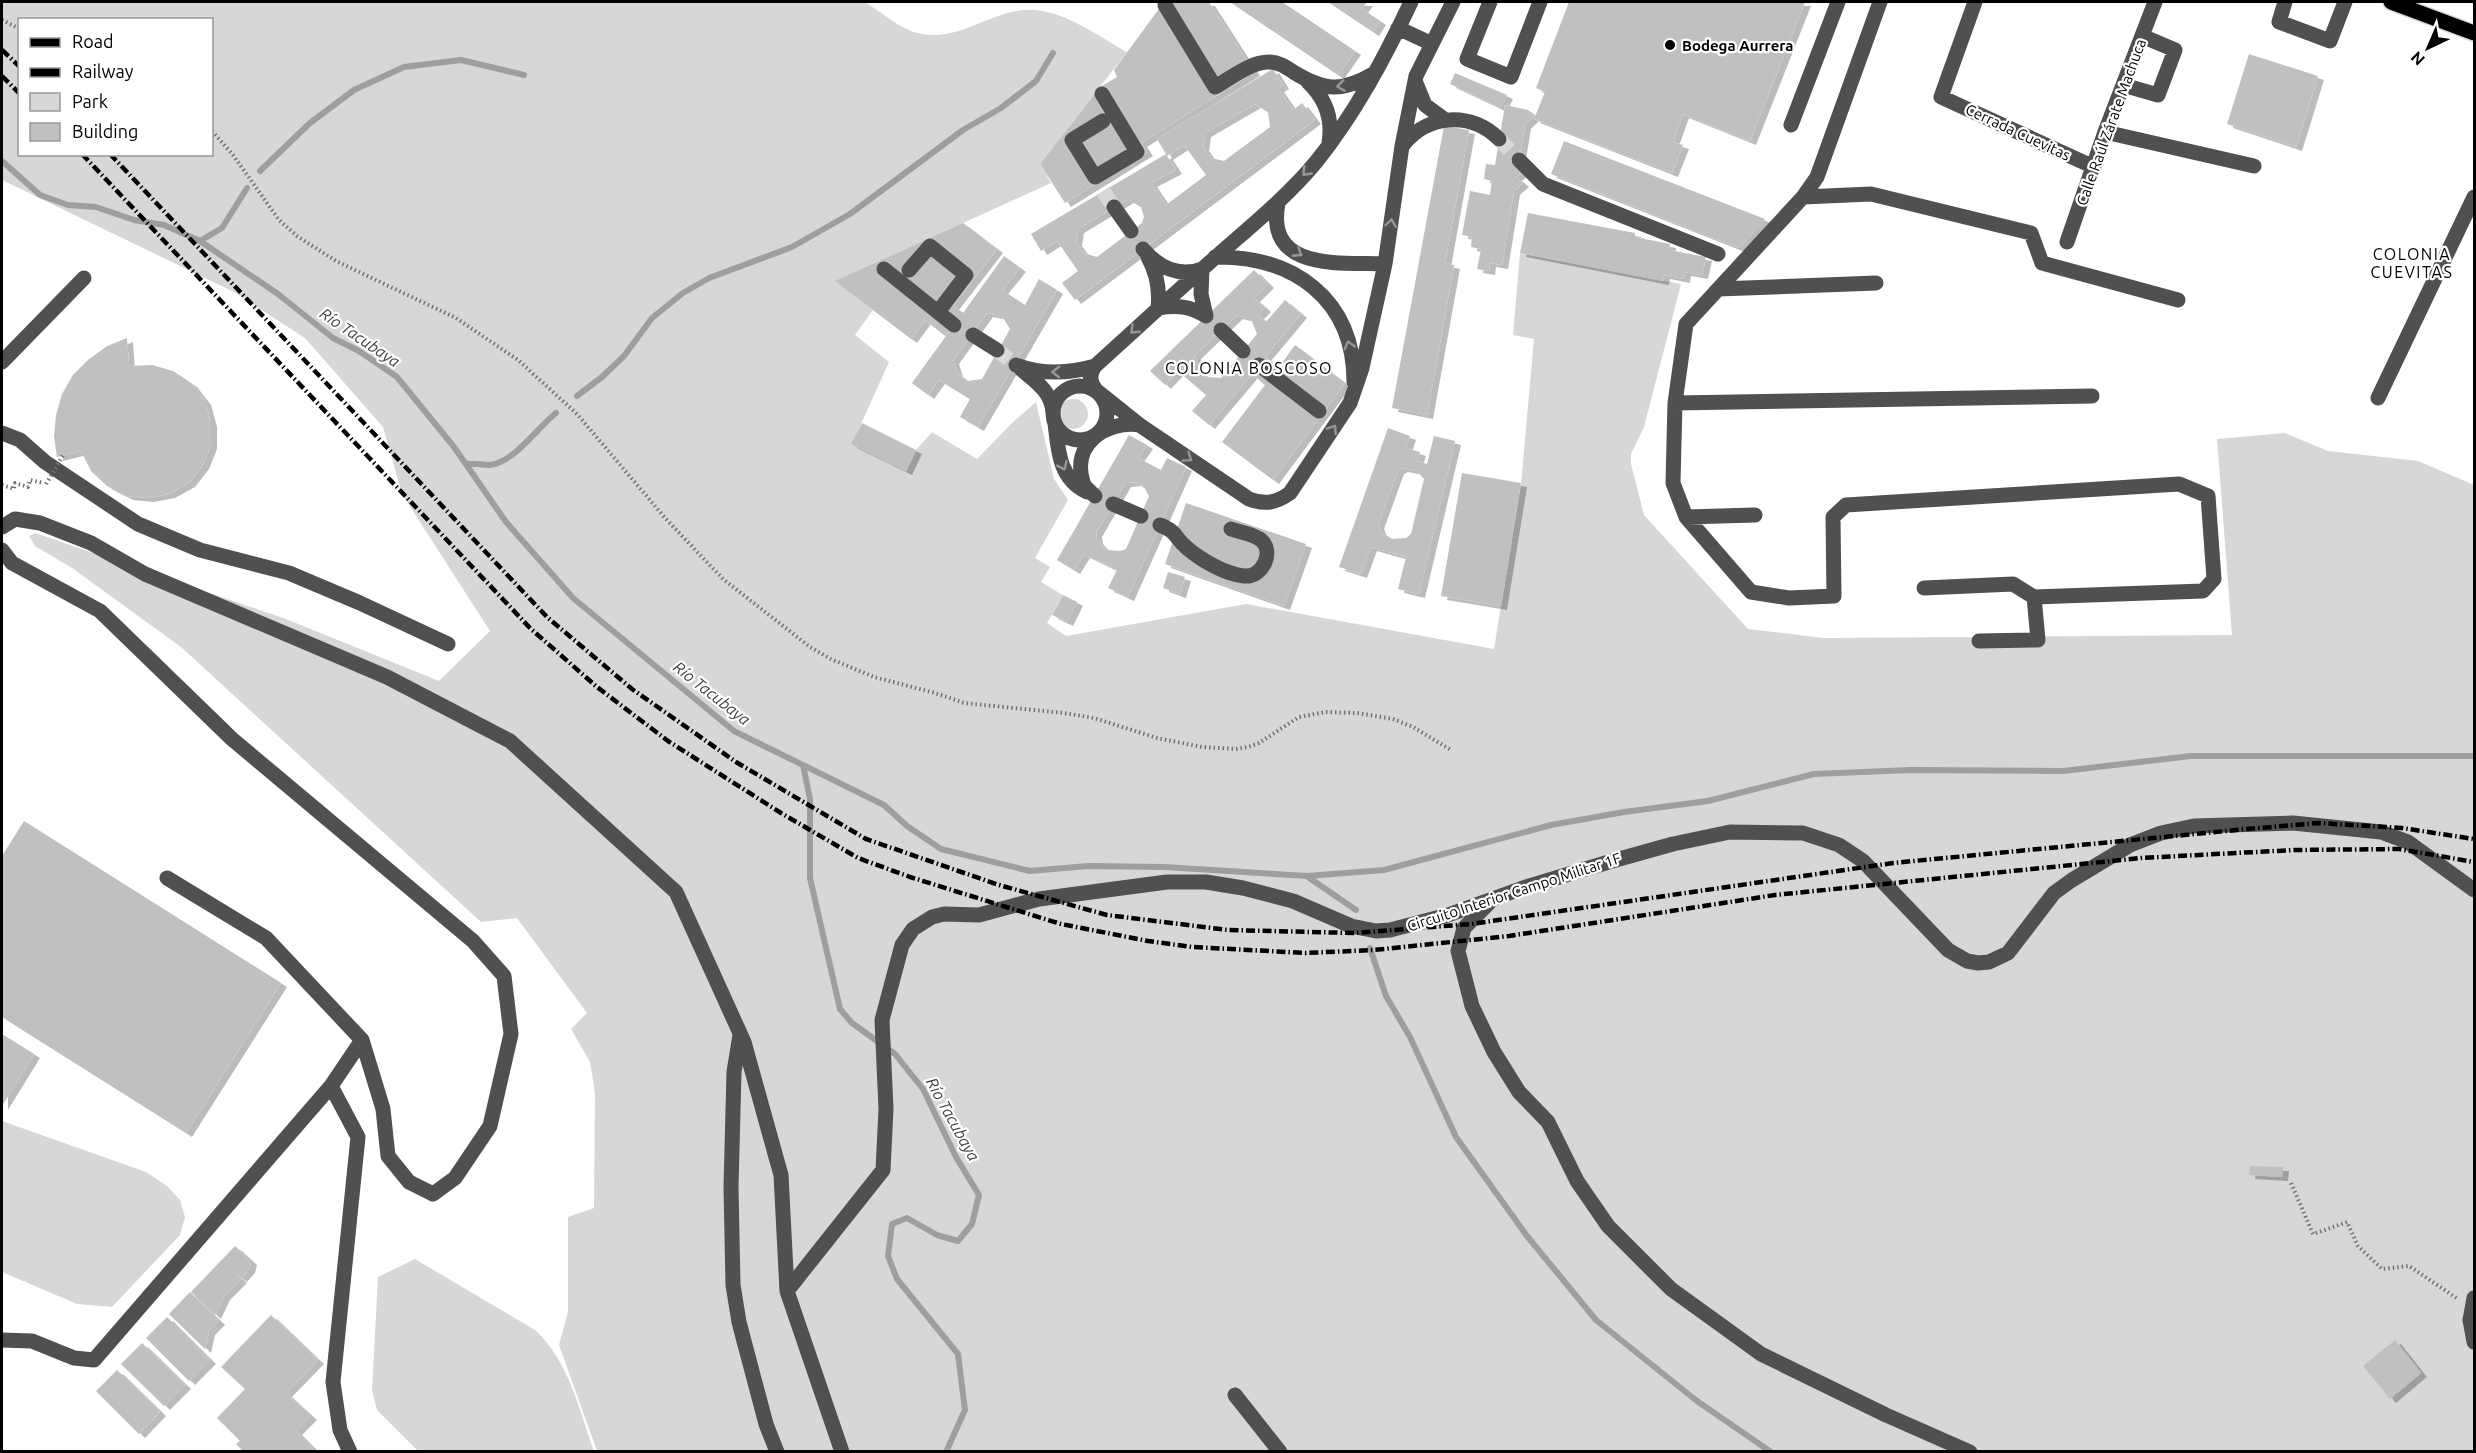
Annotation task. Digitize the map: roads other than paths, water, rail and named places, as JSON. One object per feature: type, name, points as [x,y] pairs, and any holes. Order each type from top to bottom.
[{"type":"main road","points":[[2391,2],[2475,33]]},
{"type":"street","points":[[1070,388],[1278,203],[1329,145],[1375,72],[1411,2]]},
{"type":"street","points":[[1141,426],[1117,425],[1078,440],[1060,431],[1054,417],[1055,402],[1061,393],[1078,385],[1096,390],[1141,426],[1249,499],[1267,503],[1284,498],[1295,487],[1350,403],[1362,368],[1385,264],[1402,146],[1416,76],[1453,2]]},
{"type":"street","points":[[1491,2],[1467,59],[1510,77],[1540,2]]},
{"type":"street","points":[[1791,125],[1838,2]]},
{"type":"street","points":[[1880,2],[1817,177],[1803,197],[1686,324],[1675,403],[1673,483],[1686,517],[1751,592],[1789,598],[1834,596],[1833,517],[1846,505],[2179,484],[2208,496],[2214,579],[2202,591],[2034,597],[2013,584],[1924,588]]},
{"type":"street","name":"Cerrada Cuevitas","points":[[1975,2],[1941,97],[2094,167]]},
{"type":"street","name":"Calle Raúl Zárate Machuca","points":[[2067,242],[2105,132],[2155,2]]},
{"type":"street","points":[[2285,2],[2278,22],[2330,41],[2345,2]]},
{"type":"street","points":[[1165,5],[1215,87],[1251,66],[1269,62],[1280,63],[1306,80],[1315,88],[1328,111],[1331,133],[1329,145]]},
{"type":"street","points":[[1398,28],[1432,44]]},
{"type":"street","points":[[2123,85],[2158,95],[2175,50],[2142,36]]},
{"type":"street","points":[[1306,80],[1329,88],[1341,87],[1352,85],[1375,72]]},
{"type":"street","points":[[1416,83],[1425,105],[1444,119],[1488,128],[1499,139]]},
{"type":"street","points":[[1102,94],[1137,152],[1095,177],[1072,140],[1103,121]]},
{"type":"street","points":[[1402,146],[1420,129],[1444,119]]},
{"type":"street","points":[[2105,132],[2254,166]]},
{"type":"street","points":[[1519,160],[1543,184],[1718,254]]},
{"type":"street","points":[[1803,197],[1871,194],[2031,232],[2042,263],[2178,300]]},
{"type":"street","points":[[2378,398],[2475,197]]},
{"type":"street","points":[[1278,203],[1276,222],[1279,231],[1289,248],[1298,255],[1320,262],[1385,264]]},
{"type":"street","points":[[1114,207],[1131,231]]},
{"type":"street","points":[[909,270],[930,246],[966,275],[938,312]]},
{"type":"street","points":[[1158,308],[1157,280],[1143,249],[1150,258],[1168,269],[1192,272],[1202,269]]},
{"type":"street","points":[[1215,257],[1251,258],[1277,265],[1300,277],[1327,301],[1346,333],[1351,350],[1354,386],[1350,403]]},
{"type":"street","points":[[884,269],[954,325]]},
{"type":"street","points":[[1158,308],[1175,305],[1206,316],[1201,294],[1202,269]]},
{"type":"street","points":[[2,363],[84,278]]},
{"type":"street","points":[[1718,289],[1876,283]]},
{"type":"street","points":[[1221,330],[1243,351]]},
{"type":"street","points":[[973,335],[997,350]]},
{"type":"street","points":[[1016,365],[1054,373],[1095,366],[1090,380],[1103,398],[1107,417],[1085,451],[1081,470],[1083,484],[1095,496],[1079,488],[1064,470],[1059,459],[1052,404],[1045,390],[1016,365]]},
{"type":"street","points":[[1259,365],[1319,411]]},
{"type":"street","points":[[1675,403],[2092,396]]},
{"type":"street","points":[[2,433],[20,440],[45,462],[138,524],[200,550],[289,573],[448,644]]},
{"type":"street","points":[[1113,504],[1141,516]]},
{"type":"street","points":[[1686,517],[1755,515]]},
{"type":"street","points":[[6,521],[40,524],[91,543],[145,574],[387,677],[510,741],[676,892],[740,1034],[781,1175],[787,1291],[842,1452]]},
{"type":"street","points":[[1160,525],[1175,531],[1186,547],[1215,566],[1244,576],[1257,572],[1266,562],[1264,544],[1260,539],[1231,529]]},
{"type":"street","points":[[2,550],[12,563],[100,611],[232,739],[473,941],[504,976],[511,1034],[490,1126],[455,1178],[433,1194],[409,1182],[388,1156],[383,1109],[362,1040],[266,938],[167,878]]},
{"type":"street","points":[[1979,641],[2038,640],[2034,597]]},
{"type":"street","name":"Circuito Interior Campo Militar 1F","points":[[787,1291],[883,1170],[886,1109],[882,1020],[902,945],[907,936],[920,923],[944,914],[979,915],[1009,909],[1039,899],[1167,882],[1206,882],[1243,888],[1293,901],[1309,906],[1338,922],[1376,931],[1403,928],[1448,915],[1601,864],[1673,844],[1730,832],[1803,832],[1839,845],[1863,861],[1957,957],[1967,961],[1989,962],[2008,953],[2015,946],[2054,893],[2130,845],[2161,833],[2194,826],[2264,823],[2326,826],[2381,832],[2395,836],[2422,851],[2475,890]]},
{"type":"street","points":[[1494,899],[1464,928],[1458,951],[1472,1005],[1500,1062],[1519,1092],[1548,1122],[1577,1181],[1608,1226],[1671,1289],[1761,1354],[1886,1415],[1970,1452]]},
{"type":"street","points":[[740,1034],[734,1072],[731,1187],[733,1285],[766,1424],[777,1452]]},
{"type":"street","points":[[2,1340],[32,1341],[74,1358],[94,1360],[331,1086],[362,1040]]},
{"type":"street","points":[[331,1086],[358,1137],[333,1382],[340,1430],[350,1452]]},
{"type":"street","points":[[2473,1303],[2470,1320],[2475,1342]]},
{"type":"street","points":[[1234,1395],[1280,1452]]},
{"type":"waterway","points":[[577,396],[624,356],[652,318],[683,293],[709,278],[792,247],[850,214],[963,130],[1001,108],[1036,81],[1053,53]]},
{"type":"waterway","points":[[260,171],[310,123],[354,90],[404,67],[461,60],[524,75]]},
{"type":"waterway","points":[[2,161],[40,195],[68,205],[96,207],[134,220],[164,225],[200,241],[278,294],[333,338],[359,351],[397,377],[454,447],[506,522],[573,598],[734,731],[884,805],[907,826],[941,849],[1030,871],[1088,866],[1164,867],[1307,876],[1384,870],[1551,825],[1624,812],[1708,801],[1814,774],[1911,770],[2063,771],[2191,756],[2474,756]]},
{"type":"waterway","points":[[200,241],[222,228],[247,188]]},
{"type":"waterway","points":[[466,464],[489,465],[507,458],[525,444],[556,413]]},
{"type":"waterway","name":"Río Tacubaya","points":[[803,765],[810,799],[810,878],[840,1009],[852,1023],[895,1054],[923,1089],[956,1157],[979,1195],[972,1224],[958,1241],[937,1235],[907,1218],[892,1224],[888,1256],[897,1279],[958,1354],[965,1410],[946,1452]]},
{"type":"waterway","points":[[1308,877],[1356,910]]},
{"type":"waterway","points":[[1370,948],[1386,996],[1410,1037],[1456,1137],[1527,1236],[1596,1320],[1697,1401],[1771,1452]]},
{"type":"tunnel","points":[[1499,139],[1519,160]]},
{"type":"tunnel","points":[[1103,191],[1114,207]]},
{"type":"tunnel","points":[[997,350],[1016,365]]},
{"type":"railway","points":[[2,50],[18,65]]},
{"type":"railway","points":[[2,76],[18,92]]},
{"type":"railway","points":[[84,156],[531,629],[597,687],[668,741],[781,813],[858,858],[910,877],[1061,924],[1192,947],[1306,953],[1374,950],[1509,936],[1775,895],[2141,858],[2294,850],[2399,849],[2474,862]]},
{"type":"railway","points":[[112,156],[547,617],[632,689],[736,762],[866,839],[999,885],[1107,915],[1228,930],[1354,933],[1471,924],[1893,863],[2318,823],[2402,828],[2474,839]]},
{"type":"place","name":"Bodega Aurrera","points":[[1670,45]]},
{"type":"district","name":"COLONIA CUEVITAS","points":[[2412,263]]},
{"type":"district","name":"COLONIA BOSCOSO","points":[[1249,368]]}]
